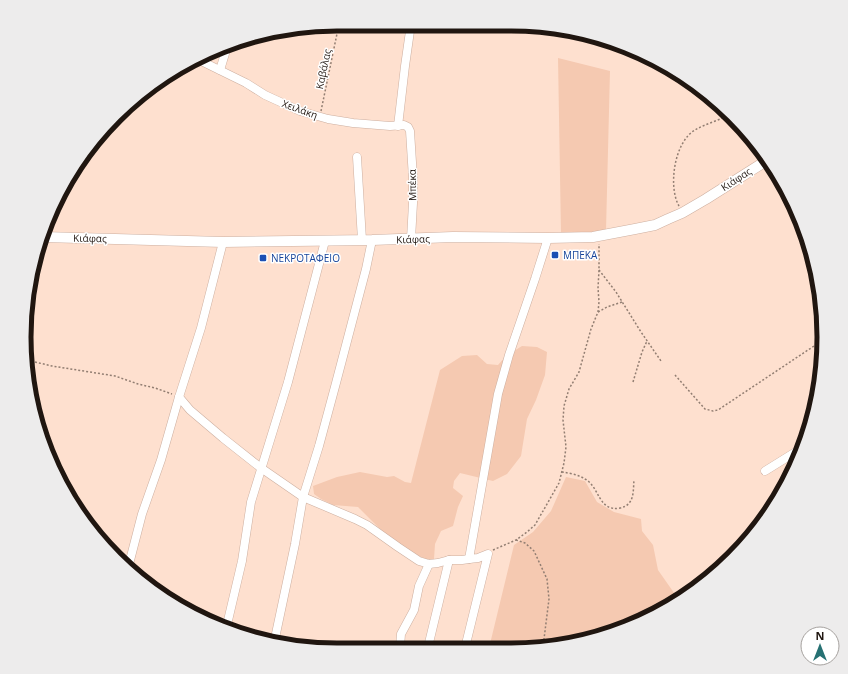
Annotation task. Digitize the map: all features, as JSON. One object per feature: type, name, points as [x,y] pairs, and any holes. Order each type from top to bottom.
[{"type":"street","points":[[398,126],[410,31]]},
{"type":"street","points":[[220,70],[225,52]]},
{"type":"street","name":"Χειλάκη","points":[[204,62],[246,82],[265,95],[300,110],[328,119],[364,124],[407,126],[410,128],[410,131]]},
{"type":"street","name":"Μπέκα","points":[[410,131],[413,178],[411,239]]},
{"type":"street","points":[[275,637],[303,498],[319,446],[366,269],[367,240],[357,157]]},
{"type":"street","name":"Κιάφας","points":[[48,237],[223,242],[325,241],[453,237],[569,238],[599,236],[655,225],[682,213],[762,163]]},
{"type":"street","points":[[469,559],[498,394],[509,355],[548,238]]},
{"type":"street","points":[[227,623],[242,561],[251,502],[288,382],[325,241]]},
{"type":"street","points":[[130,562],[142,514],[161,460],[201,328],[223,242]]},
{"type":"street","points":[[179,397],[190,410],[223,438],[303,498],[367,525],[420,561],[429,564],[449,560],[478,558],[488,554]]},
{"type":"street","points":[[765,471],[794,453]]},
{"type":"street","points":[[466,643],[488,554]]},
{"type":"street","points":[[429,643],[449,560]]},
{"type":"street","points":[[400,643],[401,634],[414,610],[420,586],[429,564]]},
{"type":"path","name":"Καβάλας","points":[[320,116],[338,31]]},
{"type":"path","points":[[682,213],[675,200],[673,179],[676,157],[686,139],[694,130],[723,117]]},
{"type":"path","points":[[488,554],[516,540],[535,525],[559,483],[566,447],[563,420],[564,406],[569,389],[579,372],[591,329],[598,312],[599,236]]},
{"type":"path","points":[[599,270],[661,360]]},
{"type":"path","points":[[598,312],[606,307],[622,302]]},
{"type":"path","points":[[633,382],[647,341]]},
{"type":"path","points":[[675,375],[706,409],[713,411],[718,410],[817,344]]},
{"type":"path","points":[[35,362],[115,376],[179,397]]},
{"type":"path","points":[[562,472],[585,478],[590,482],[602,501],[608,507],[614,508],[622,508],[632,500],[634,480]]},
{"type":"path","points":[[516,540],[525,544],[534,551],[547,579],[549,599],[544,641]]},
{"type":"shaded area","points":[[558,58],[610,71],[606,231],[561,235]]},
{"type":"shaded area","points":[[522,346],[537,347],[547,352],[545,375],[527,419],[521,456],[507,474],[493,481],[460,473],[454,481],[453,488],[463,496],[458,507],[453,526],[441,531],[435,544],[434,559],[426,559],[410,552],[384,533],[358,507],[333,505],[314,494],[313,486],[337,477],[360,472],[387,477],[394,476],[405,482],[411,483],[440,370],[462,356],[477,355],[487,364],[498,365],[506,356]]},
{"type":"shaded area","points":[[566,477],[585,481],[597,502],[614,512],[641,519],[642,531],[653,545],[658,570],[675,595],[628,620],[590,633],[551,640],[490,643],[514,545],[533,532],[551,511]]},
{"type":"place","name":"ΜΠΕΚΑ","points":[[555,255]]},
{"type":"place","name":"ΝΕΚΡΟΤΑΦΕΙΟ","points":[[263,258]]}]
